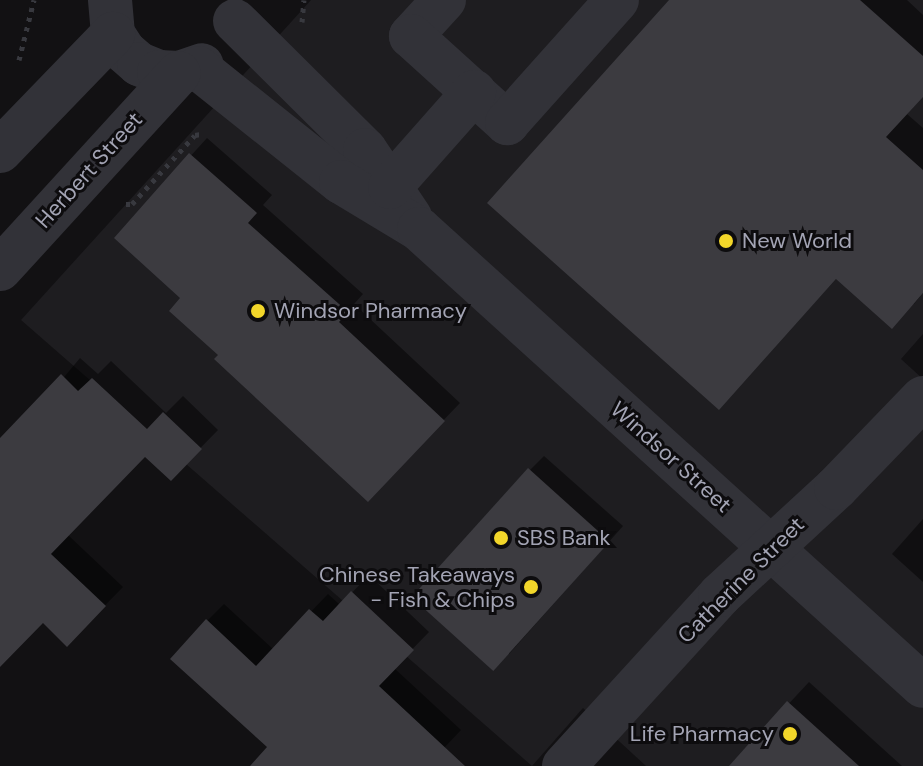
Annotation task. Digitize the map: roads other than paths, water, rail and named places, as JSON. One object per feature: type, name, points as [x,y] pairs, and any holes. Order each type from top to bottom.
[{"type":"street","points":[[444,0],[411,36],[507,123],[617,0]]},
{"type":"street","name":"Windsor Street","points":[[111,17],[124,51],[139,64],[159,72],[188,70],[222,49],[235,11],[365,150],[419,229]]},
{"type":"street","points":[[0,151],[111,17]]},
{"type":"street","name":"Windsor Street","points":[[188,70],[341,182],[419,229],[923,686]]},
{"type":"street","name":"Herbert Street","points":[[0,269],[188,70]]},
{"type":"street","points":[[390,187],[474,92]]},
{"type":"street","name":"Catherine Street","points":[[564,766],[720,595],[836,488],[923,398]]},
{"type":"place","name":"New World","points":[[726,241]]},
{"type":"place","name":"Windsor Pharmacy","points":[[258,311]]},
{"type":"place","name":"SBS Bank","points":[[501,538]]},
{"type":"place","name":"Chinese Takeaways - Fish & Chips","points":[[531,587]]},
{"type":"place","name":"Life Pharmacy","points":[[790,734]]}]
